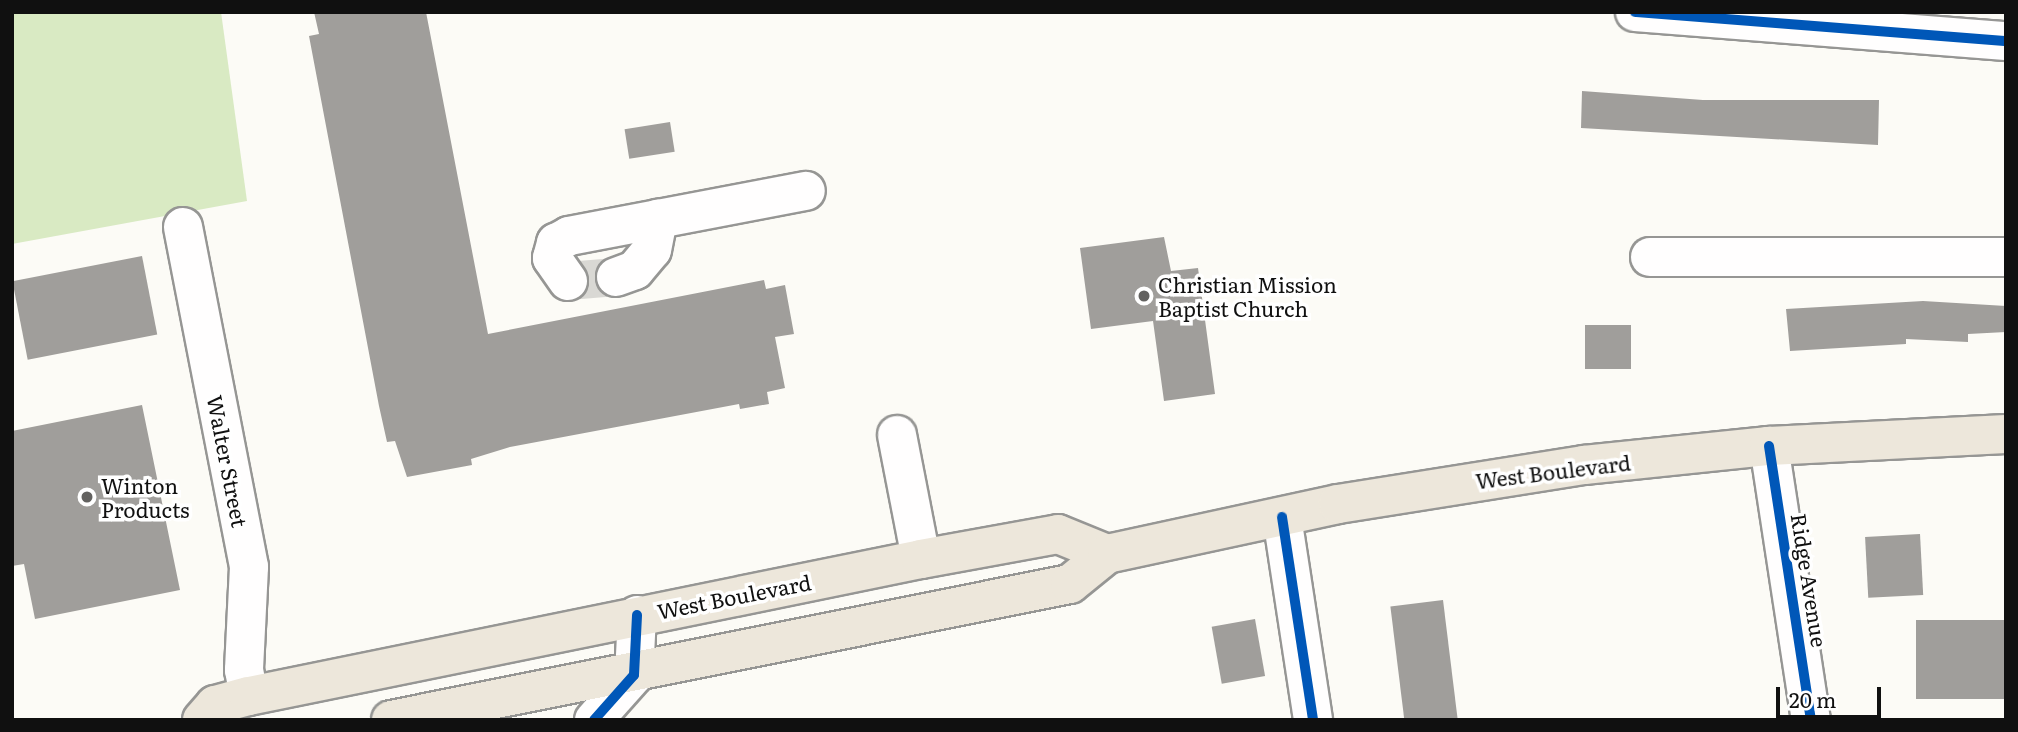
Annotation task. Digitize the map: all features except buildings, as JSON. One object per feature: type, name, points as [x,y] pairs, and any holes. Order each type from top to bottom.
[{"type":"main road","name":"West Boulevard","points":[[391,720],[444,715],[1070,584],[1107,554],[1282,517],[1499,477],[1769,446],[2006,434]]},
{"type":"main road","name":"West Boulevard","points":[[202,720],[215,705],[249,696],[921,559],[1058,534],[1107,554]]},
{"type":"street","points":[[1635,12],[1784,18],[2006,41]]},
{"type":"street","points":[[568,281],[552,258],[556,243],[658,219],[806,191]]},
{"type":"street","points":[[616,277],[635,270],[652,250],[658,219]]},
{"type":"street","name":"Walter Street","points":[[183,227],[249,567],[244,670],[249,696]]},
{"type":"street","points":[[1650,257],[2006,257]]},
{"type":"street","points":[[897,435],[921,559]]},
{"type":"street","name":"Ridge Avenue","points":[[1769,446],[1811,720]]},
{"type":"street","points":[[1282,517],[1313,720]]},
{"type":"street","points":[[594,720],[635,675],[637,615]]},
{"type":"green space","points":[[12,12],[221,12],[247,201],[12,244]]},
{"type":"tunnel","points":[[568,281],[616,277]]},
{"type":"cycle path","points":[[1635,12],[2006,41]]},
{"type":"cycle path","points":[[1769,446],[1811,720]]},
{"type":"cycle path","points":[[1282,517],[1313,720]]},
{"type":"cycle path","points":[[594,720],[634,675],[637,615]]},
{"type":"place","name":"Christian Mission Baptist Church","points":[[1144,296]]},
{"type":"place","name":"Winton Products","points":[[87,497]]}]
